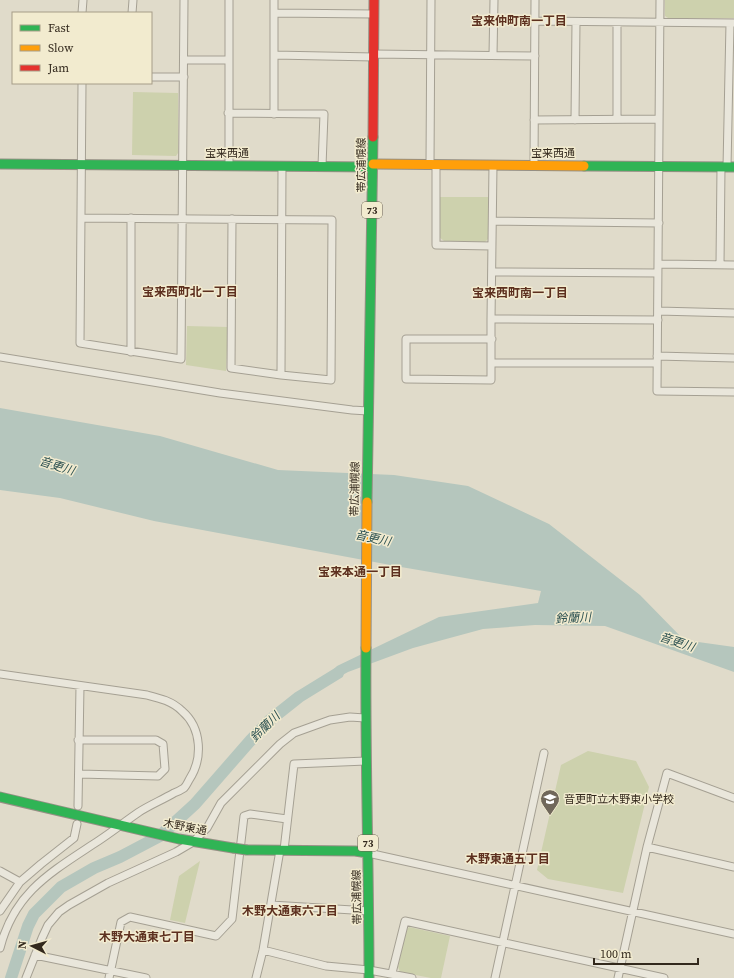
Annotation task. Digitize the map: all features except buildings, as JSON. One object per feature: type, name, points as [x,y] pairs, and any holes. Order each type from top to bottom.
[{"type":"street","points":[[82,0],[82,12]]},
{"type":"street","points":[[132,0],[132,12]]},
{"type":"street","points":[[82,84],[80,343],[181,359],[184,0]]},
{"type":"street","points":[[229,0],[229,165]]},
{"type":"street","points":[[274,0],[274,114]]},
{"type":"street","name":"帯広浦幌線","points":[[369,974],[365,708],[374,0]]},
{"type":"street","points":[[432,0],[430,55],[436,245],[492,246]]},
{"type":"street","points":[[493,55],[494,0]]},
{"type":"street","points":[[534,165],[535,0]]},
{"type":"street","points":[[660,0],[657,391],[734,392]]},
{"type":"street","points":[[274,13],[374,14]]},
{"type":"street","points":[[535,21],[732,23],[731,125],[720,265]]},
{"type":"street","points":[[575,120],[576,22]]},
{"type":"street","points":[[617,22],[617,119]]},
{"type":"street","points":[[274,55],[535,56]]},
{"type":"street","points":[[184,60],[229,60]]},
{"type":"street","points":[[152,77],[184,77]]},
{"type":"street","points":[[228,113],[324,114],[322,166]]},
{"type":"street","points":[[534,120],[659,119]]},
{"type":"street","name":"宝来西通","points":[[0,164],[282,166],[433,164],[727,167]]},
{"type":"street","points":[[492,339],[406,339],[406,379],[491,380],[492,363],[492,339],[491,319],[493,165]]},
{"type":"street","points":[[281,375],[282,166]]},
{"type":"street","points":[[81,218],[182,218],[332,220],[331,380],[231,368],[232,219]]},
{"type":"street","points":[[131,218],[131,352]]},
{"type":"street","points":[[493,222],[659,223]]},
{"type":"street","points":[[658,264],[734,265]]},
{"type":"street","points":[[492,272],[658,273]]},
{"type":"street","points":[[658,311],[734,313]]},
{"type":"street","points":[[491,319],[658,320]]},
{"type":"street","points":[[0,357],[220,393],[352,410],[368,416]]},
{"type":"street","points":[[492,363],[734,358]]},
{"type":"street","points":[[0,674],[146,695],[162,699],[183,711],[191,723],[197,737],[199,747],[198,760],[193,774],[184,788],[140,812],[47,875],[29,892],[12,916],[4,933],[0,948]]},
{"type":"street","points":[[78,806],[80,686]]},
{"type":"street","points":[[26,978],[48,925],[59,912],[108,883],[176,852],[193,842],[207,828],[221,803],[280,744],[294,733],[330,720],[350,717],[365,718]]},
{"type":"street","points":[[78,740],[156,740],[163,744],[165,769],[158,776],[79,774]]},
{"type":"street","points":[[495,978],[544,753]]},
{"type":"street","points":[[256,978],[263,950],[282,850],[294,764],[366,761]]},
{"type":"street","points":[[618,978],[647,847],[667,773],[734,798]]},
{"type":"street","name":"木野東通","points":[[0,798],[193,842],[247,850],[355,851],[368,854]]},
{"type":"street","points":[[109,978],[121,922],[130,917],[216,936],[232,919],[244,816],[250,814],[287,819]]},
{"type":"street","points":[[0,911],[20,882],[74,838],[78,824]]},
{"type":"street","points":[[647,847],[734,867]]},
{"type":"street","points":[[368,854],[734,934]]},
{"type":"street","points":[[0,871],[20,882]]},
{"type":"street","points":[[271,904],[369,911]]},
{"type":"street","points":[[392,974],[405,921],[664,978]]},
{"type":"street","points":[[263,950],[326,966],[369,974],[392,974],[412,978]]},
{"type":"street","points":[[35,955],[146,978]]},
{"type":"green space","points":[[665,0],[734,0],[734,18],[668,18],[665,16]]},
{"type":"green space","points":[[133,92],[178,93],[178,153],[176,156],[132,155]]},
{"type":"green space","points":[[439,197],[488,197],[488,239],[485,242],[444,241],[439,237]]},
{"type":"green space","points":[[187,326],[228,327],[226,371],[186,365]]},
{"type":"green space","points":[[588,751],[636,761],[649,787],[623,893],[548,879],[537,870],[561,765]]},
{"type":"green space","points":[[200,861],[185,923],[170,920],[179,876]]},
{"type":"green space","points":[[409,927],[450,936],[441,978],[431,978],[400,972],[398,967],[406,930]]},
{"type":"water","name":"音更川","points":[[0,408],[160,436],[278,470],[394,475],[468,486],[549,524],[640,595],[684,640],[734,647],[734,672],[605,626],[535,625],[483,629],[413,648],[348,672],[328,683],[322,681],[337,666],[439,617],[538,603],[541,591],[401,567],[154,521],[60,498],[0,490]]},
{"type":"waterway","name":"鈴蘭川","points":[[11,978],[28,926],[34,914],[61,887],[94,868],[120,857],[160,836],[195,804],[270,720],[299,697],[338,673]]},
{"type":"traffic: fast","points":[[367,502],[373,137]]},
{"type":"traffic: fast","points":[[0,164],[372,167]]},
{"type":"traffic: fast","points":[[584,166],[734,167]]},
{"type":"traffic: fast","points":[[366,648],[369,978]]},
{"type":"traffic: fast","points":[[0,797],[179,839],[233,848]]},
{"type":"traffic: fast","points":[[233,848],[247,850]]},
{"type":"traffic: fast","points":[[247,850],[355,851],[368,853]]},
{"type":"traffic: slow","points":[[373,164],[584,166]]},
{"type":"traffic: slow","points":[[366,648],[367,502]]},
{"type":"traffic: jam","points":[[373,137],[374,0]]},
{"type":"place","name":"音更町立木野東小学校","points":[[550,816]]},
{"type":"district","name":"宝来仲町南一丁目","points":[[519,21]]},
{"type":"district","name":"宝来西町北一丁目","points":[[190,292]]},
{"type":"district","name":"宝来西町南一丁目","points":[[520,293]]},
{"type":"district","name":"宝来本通一丁目","points":[[360,572]]},
{"type":"district","name":"木野東通五丁目","points":[[508,859]]},
{"type":"district","name":"木野大通東六丁目","points":[[290,911]]},
{"type":"district","name":"木野大通東七丁目","points":[[147,937]]}]
